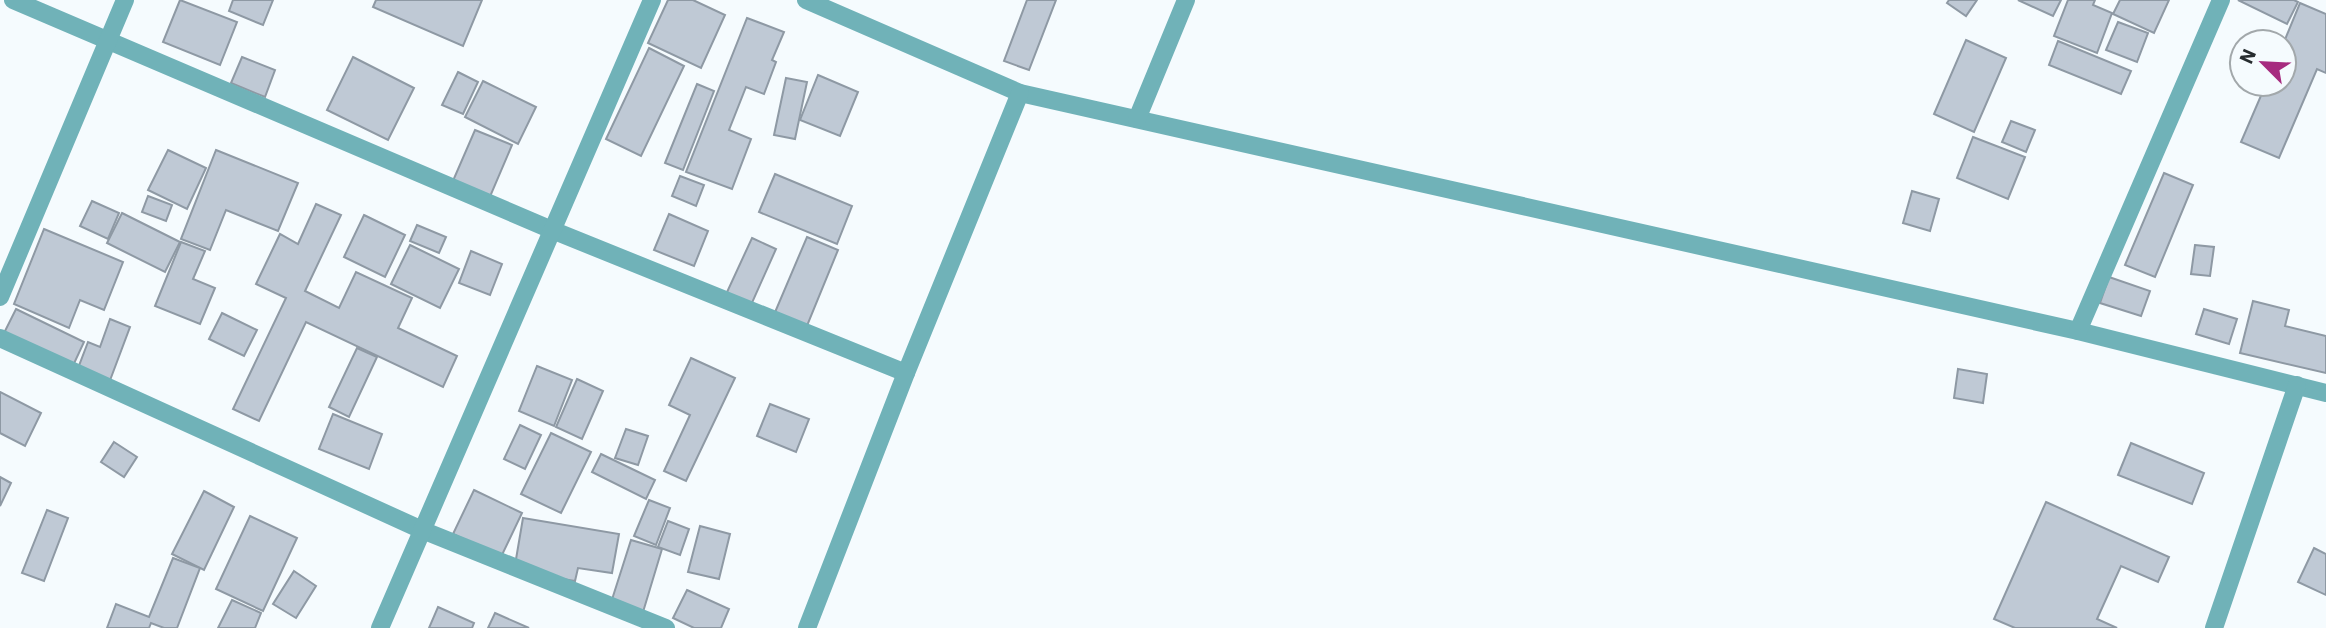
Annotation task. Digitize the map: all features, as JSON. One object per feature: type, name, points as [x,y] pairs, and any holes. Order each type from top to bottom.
[{"type":"street","points":[[13,0],[552,230],[906,373]]},
{"type":"street","points":[[0,297],[125,0]]},
{"type":"street","points":[[380,628],[652,0]]},
{"type":"street","points":[[806,0],[1020,93],[2078,331],[2326,393]]},
{"type":"street","points":[[1137,119],[1186,0]]},
{"type":"street","points":[[2078,331],[2221,0]]},
{"type":"street","points":[[807,628],[906,373],[1020,93]]},
{"type":"street","points":[[0,338],[422,530],[666,628]]},
{"type":"street","points":[[2214,628],[2297,385]]},
{"type":"building","points":[[180,0],[237,22],[220,65],[163,42]]},
{"type":"building","points":[[233,0],[273,0],[263,25],[229,11]]},
{"type":"building","points":[[376,0],[482,0],[463,46],[373,7]]},
{"type":"building","points":[[668,0],[693,0],[725,15],[701,68],[648,43]]},
{"type":"building","points":[[1027,0],[1056,0],[1029,70],[1004,61]]},
{"type":"building","points":[[1949,0],[1977,0],[1966,16],[1947,3]]},
{"type":"building","points":[[2018,0],[2061,0],[2053,16]]},
{"type":"building","points":[[2068,0],[2095,0],[2093,5],[2112,13],[2097,53],[2054,36]]},
{"type":"building","points":[[2120,0],[2169,0],[2154,33],[2113,14]]},
{"type":"building","points":[[2238,0],[2294,0],[2298,2],[2287,24]]},
{"type":"building","points":[[2300,3],[2326,14],[2326,73],[2317,69],[2279,158],[2241,142],[2260,98],[2298,98],[2298,28],[2290,28]]},
{"type":"building","points":[[747,18],[784,32],[772,60],[776,62],[764,94],[746,87],[729,130],[751,139],[732,189],[686,172]]},
{"type":"building","points":[[2118,22],[2148,33],[2137,62],[2106,50]]},
{"type":"building","points":[[1966,40],[2006,58],[1974,132],[1934,114]]},
{"type":"building","points":[[2058,41],[2131,71],[2121,94],[2049,65]]},
{"type":"building","points":[[649,48],[684,66],[641,156],[606,139]]},
{"type":"building","points":[[242,57],[275,70],[265,97],[231,83]]},
{"type":"building","points":[[353,57],[414,88],[388,140],[327,110]]},
{"type":"building","points":[[458,72],[478,82],[463,114],[442,105]]},
{"type":"building","points":[[818,75],[858,92],[840,136],[800,120]]},
{"type":"building","points":[[786,78],[807,82],[795,139],[774,135]]},
{"type":"building","points":[[483,81],[536,107],[518,144],[465,117]]},
{"type":"building","points":[[697,84],[714,91],[683,170],[665,163]]},
{"type":"building","points":[[2011,121],[2035,130],[2026,152],[2002,142]]},
{"type":"building","points":[[475,130],[512,145],[486,206],[449,190]]},
{"type":"building","points":[[1973,137],[2025,157],[2008,199],[1957,178]]},
{"type":"building","points":[[168,150],[206,168],[187,209],[148,190]]},
{"type":"building","points":[[216,150],[298,183],[278,231],[226,210],[210,250],[181,239]]},
{"type":"building","points":[[2164,173],[2193,185],[2155,277],[2125,265]]},
{"type":"building","points":[[775,174],[852,206],[837,244],[759,212]]},
{"type":"building","points":[[680,176],[704,185],[696,206],[672,196]]},
{"type":"building","points":[[1912,191],[1939,199],[1930,231],[1903,223]]},
{"type":"building","points":[[148,196],[172,205],[166,221],[142,212]]},
{"type":"building","points":[[92,201],[119,213],[108,239],[80,226]]},
{"type":"building","points":[[316,204],[341,215],[305,291],[339,308],[356,272],[412,298],[398,328],[457,356],[443,387],[306,322],[259,421],[233,409],[286,298],[256,284],[280,234],[298,244]]},
{"type":"building","points":[[122,213],[180,242],[165,272],[107,243]]},
{"type":"building","points":[[669,214],[708,231],[694,266],[654,250]]},
{"type":"building","points":[[364,215],[405,235],[385,277],[344,257]]},
{"type":"building","points":[[417,225],[446,237],[439,253],[410,241]]},
{"type":"building","points":[[44,229],[123,262],[104,310],[80,300],[69,328],[14,304]]},
{"type":"building","points":[[807,237],[838,250],[802,338],[770,324]]},
{"type":"building","points":[[752,238],[776,249],[747,314],[722,303]]},
{"type":"building","points":[[181,242],[205,251],[193,279],[215,288],[200,324],[155,306]]},
{"type":"building","points":[[410,245],[459,269],[440,308],[391,284]]},
{"type":"building","points":[[2195,245],[2214,247],[2210,276],[2191,274]]},
{"type":"building","points":[[471,251],[502,264],[490,295],[459,283]]},
{"type":"building","points":[[2109,277],[2150,291],[2141,316],[2100,303]]},
{"type":"building","points":[[2253,301],[2289,310],[2285,326],[2326,336],[2326,373],[2240,353]]},
{"type":"building","points":[[16,309],[84,342],[71,370],[2,337]]},
{"type":"building","points":[[2204,309],[2237,319],[2229,344],[2196,334]]},
{"type":"building","points":[[222,313],[257,330],[244,356],[209,339]]},
{"type":"building","points":[[110,319],[130,327],[109,383],[77,371],[88,342],[100,347]]},
{"type":"building","points":[[357,348],[377,357],[349,417],[329,407]]},
{"type":"building","points":[[691,358],[735,378],[686,481],[664,471],[690,415],[669,405]]},
{"type":"building","points":[[537,366],[572,380],[554,426],[519,411]]},
{"type":"building","points":[[1958,369],[1987,374],[1983,403],[1954,398]]},
{"type":"building","points":[[577,379],[603,391],[582,439],[556,427]]},
{"type":"building","points":[[0,392],[41,413],[25,446],[0,433]]},
{"type":"building","points":[[770,404],[809,419],[796,452],[757,436]]},
{"type":"building","points":[[333,414],[382,434],[369,469],[319,449]]},
{"type":"building","points":[[520,425],[541,435],[525,469],[504,459]]},
{"type":"building","points":[[626,429],[648,436],[638,465],[615,458]]},
{"type":"building","points":[[551,433],[591,452],[561,513],[521,494]]},
{"type":"building","points":[[114,442],[137,457],[124,477],[101,462]]},
{"type":"building","points":[[2131,443],[2204,473],[2192,504],[2118,475]]},
{"type":"building","points":[[601,454],[655,480],[646,499],[592,472]]},
{"type":"building","points":[[0,477],[11,483],[0,506]]},
{"type":"building","points":[[474,490],[522,513],[501,557],[453,534]]},
{"type":"building","points":[[204,491],[234,507],[204,570],[172,554]]},
{"type":"building","points":[[649,500],[670,508],[656,545],[634,536]]},
{"type":"building","points":[[2046,502],[2169,557],[2158,582],[2121,566],[2097,619],[2117,628],[2015,628],[1994,619]]},
{"type":"building","points":[[47,510],[68,518],[44,581],[22,573]]},
{"type":"building","points":[[250,516],[297,538],[263,611],[216,589]]},
{"type":"building","points":[[523,518],[619,534],[612,573],[578,568],[575,581],[514,571]]},
{"type":"building","points":[[668,521],[689,529],[680,555],[658,547]]},
{"type":"building","points":[[700,526],[730,534],[719,579],[688,572]]},
{"type":"building","points":[[631,540],[662,549],[640,622],[608,612]]},
{"type":"building","points":[[2314,548],[2326,554],[2326,595],[2298,582]]},
{"type":"building","points":[[173,558],[200,568],[177,628],[164,628],[151,623],[149,628],[107,628],[116,604],[149,617]]},
{"type":"building","points":[[294,571],[316,586],[296,618],[273,604]]},
{"type":"building","points":[[687,590],[729,609],[721,628],[694,628],[673,618]]},
{"type":"building","points":[[232,600],[261,613],[255,628],[218,628]]},
{"type":"building","points":[[438,607],[474,623],[472,628],[429,628]]},
{"type":"building","points":[[495,613],[529,628],[488,628]]}]
